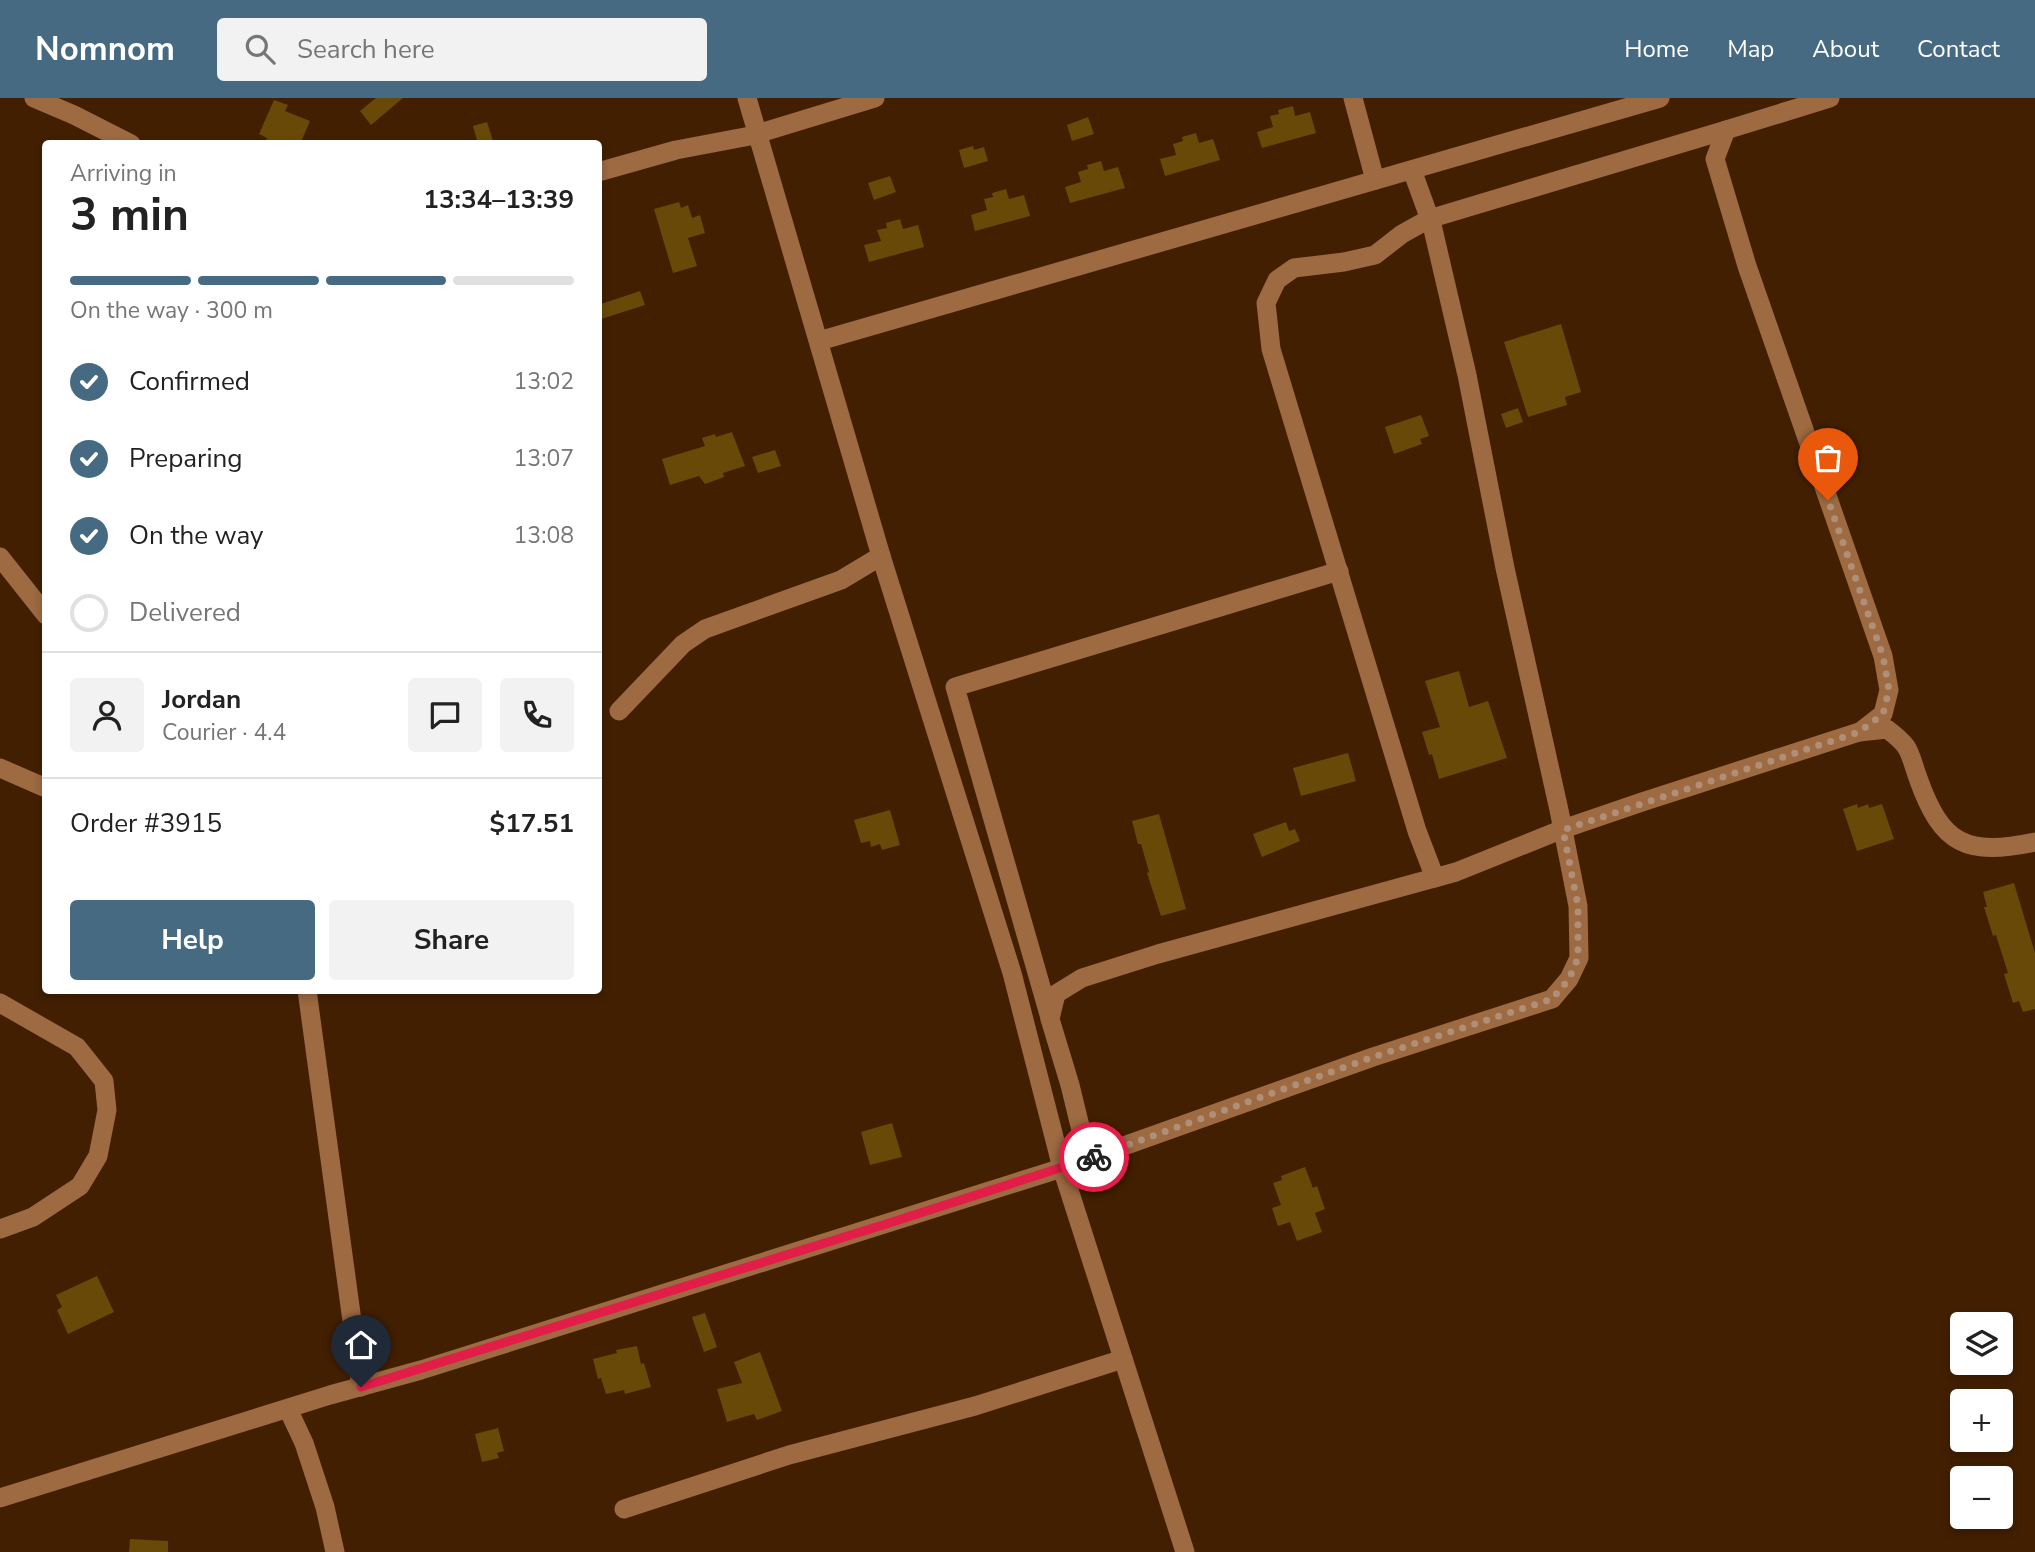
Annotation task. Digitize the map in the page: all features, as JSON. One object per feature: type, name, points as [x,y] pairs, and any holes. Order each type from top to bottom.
[{"type":"street","points":[[34,98],[123,140]]},
{"type":"street","points":[[747,98],[881,556],[1012,974],[1062,1168],[1185,1552]]},
{"type":"street","points":[[602,171],[676,150],[742,138],[875,98]]},
{"type":"street","points":[[1353,98],[1375,180]]},
{"type":"street","points":[[819,341],[1660,98]]},
{"type":"street","points":[[1435,877],[1417,831],[1271,349],[1266,303],[1277,279],[1294,268],[1374,255],[1402,234],[1429,219],[1830,98]]},
{"type":"street","points":[[1726,130],[1715,159],[1747,267],[1883,656],[1889,690],[1919,782],[1935,817],[1953,838],[1985,849],[2035,842]]},
{"type":"street","points":[[1690,141],[1715,159]]},
{"type":"street","points":[[0,1498],[421,1370],[1062,1168],[1373,1057],[1552,999],[1569,979],[1578,958],[1578,906],[1505,568],[1467,375],[1429,219],[1412,170]]},
{"type":"street","points":[[620,712],[683,644],[705,629],[841,580],[859,572],[881,556]]},
{"type":"street","points":[[0,557],[42,610]]},
{"type":"street","points":[[1088,1159],[1070,1085],[955,688],[1339,571]]},
{"type":"street","points":[[1859,732],[1883,714],[1889,690]]},
{"type":"street","points":[[1050,1019],[1056,994],[1082,978],[1158,954],[1457,872],[1563,830],[1859,732],[1887,730],[1907,744]]},
{"type":"street","points":[[0,768],[42,787]]},
{"type":"street","points":[[308,994],[361,1387]]},
{"type":"street","points":[[0,1003],[77,1047],[104,1081],[107,1110],[98,1156],[80,1186],[33,1217],[0,1229]]},
{"type":"street","points":[[624,1509],[789,1455],[975,1406],[1124,1359]]},
{"type":"street","points":[[288,1409],[304,1443],[325,1507],[335,1552]]},
{"type":"building","points":[[376,98],[403,98],[371,125],[360,111]]},
{"type":"building","points":[[274,100],[288,105],[285,111],[310,121],[302,140],[266,140],[259,134]]},
{"type":"building","points":[[1293,106],[1295,116],[1310,112],[1316,133],[1262,148],[1257,132],[1273,127],[1270,116],[1279,114],[1278,110]]},
{"type":"building","points":[[1088,117],[1094,134],[1072,141],[1067,125]]},
{"type":"building","points":[[487,122],[493,140],[477,140],[473,126]]},
{"type":"building","points":[[1196,133],[1199,143],[1213,139],[1220,160],[1165,176],[1160,159],[1176,155],[1173,144],[1183,141],[1182,137]]},
{"type":"building","points":[[973,146],[974,150],[984,147],[988,161],[964,168],[959,150]]},
{"type":"building","points":[[1101,161],[1104,171],[1118,167],[1125,188],[1070,203],[1065,187],[1081,182],[1078,172],[1088,169],[1087,165]]},
{"type":"building","points":[[890,176],[896,192],[874,200],[868,183]]},
{"type":"building","points":[[1006,189],[1009,199],[1024,195],[1030,216],[975,231],[971,215],[987,210],[984,199],[993,197],[992,193]]},
{"type":"building","points":[[679,202],[681,208],[688,205],[692,218],[700,215],[705,233],[688,238],[697,266],[673,273],[654,209]]},
{"type":"building","points":[[900,219],[903,229],[918,225],[924,247],[869,262],[864,245],[881,241],[877,230],[887,228],[886,223]]},
{"type":"building","points":[[640,291],[645,305],[602,319],[602,304]]},
{"type":"building","points":[[1561,324],[1581,392],[1565,397],[1567,405],[1528,417],[1504,342]]},
{"type":"building","points":[[1518,408],[1523,422],[1506,428],[1501,414]]},
{"type":"building","points":[[1421,415],[1429,436],[1420,439],[1422,444],[1394,454],[1385,427]]},
{"type":"building","points":[[732,432],[745,466],[723,473],[724,477],[705,484],[699,476],[670,485],[662,459],[705,446],[702,438]]},
{"type":"building","points":[[775,450],[781,466],[758,473],[752,457]]},
{"type":"building","points":[[1459,671],[1469,707],[1488,701],[1507,758],[1439,779],[1422,732],[1440,727],[1425,681]]},
{"type":"building","points":[[1348,753],[1356,781],[1301,796],[1293,768]]},
{"type":"building","points":[[1857,804],[1858,808],[1868,804],[1869,808],[1882,804],[1894,839],[1857,851],[1843,809]]},
{"type":"building","points":[[890,810],[900,845],[882,850],[880,844],[871,847],[870,841],[861,843],[854,820]]},
{"type":"building","points":[[1159,814],[1186,909],[1161,916],[1132,821]]},
{"type":"building","points":[[1286,822],[1289,831],[1295,829],[1300,841],[1262,857],[1253,834]]},
{"type":"building","points":[[2014,883],[2035,953],[2035,1009],[2023,1012],[2019,1001],[2013,1003],[2004,974],[2008,973],[1984,907],[1987,907],[1983,892]]},
{"type":"building","points":[[892,1123],[902,1157],[870,1165],[861,1132]]},
{"type":"building","points":[[1305,1167],[1313,1188],[1317,1186],[1325,1209],[1315,1213],[1322,1232],[1297,1241],[1290,1222],[1278,1226],[1272,1208],[1281,1205],[1273,1183],[1282,1180],[1281,1176]]},
{"type":"building","points":[[97,1276],[114,1312],[68,1334],[57,1310],[62,1307],[56,1295]]},
{"type":"building","points":[[705,1313],[717,1347],[704,1352],[692,1317]]},
{"type":"building","points":[[637,1346],[651,1387],[625,1394],[624,1390],[606,1394],[601,1378],[598,1379],[593,1359],[617,1353],[616,1350]]},
{"type":"building","points":[[760,1352],[782,1411],[757,1420],[754,1414],[727,1422],[717,1389],[742,1383],[734,1362]]},
{"type":"building","points":[[498,1428],[504,1451],[497,1453],[499,1458],[482,1462],[475,1434]]},
{"type":"building","points":[[130,1539],[168,1541],[168,1552],[129,1552]]},
{"type":"way so far","points":[[1094,1157],[1373,1057],[1552,999],[1569,979],[1578,958],[1578,906],[1563,830],[1859,732],[1883,714],[1889,690],[1883,656],[1828,500]]},
{"type":"route","points":[[361,1387],[1094,1157]]}]
